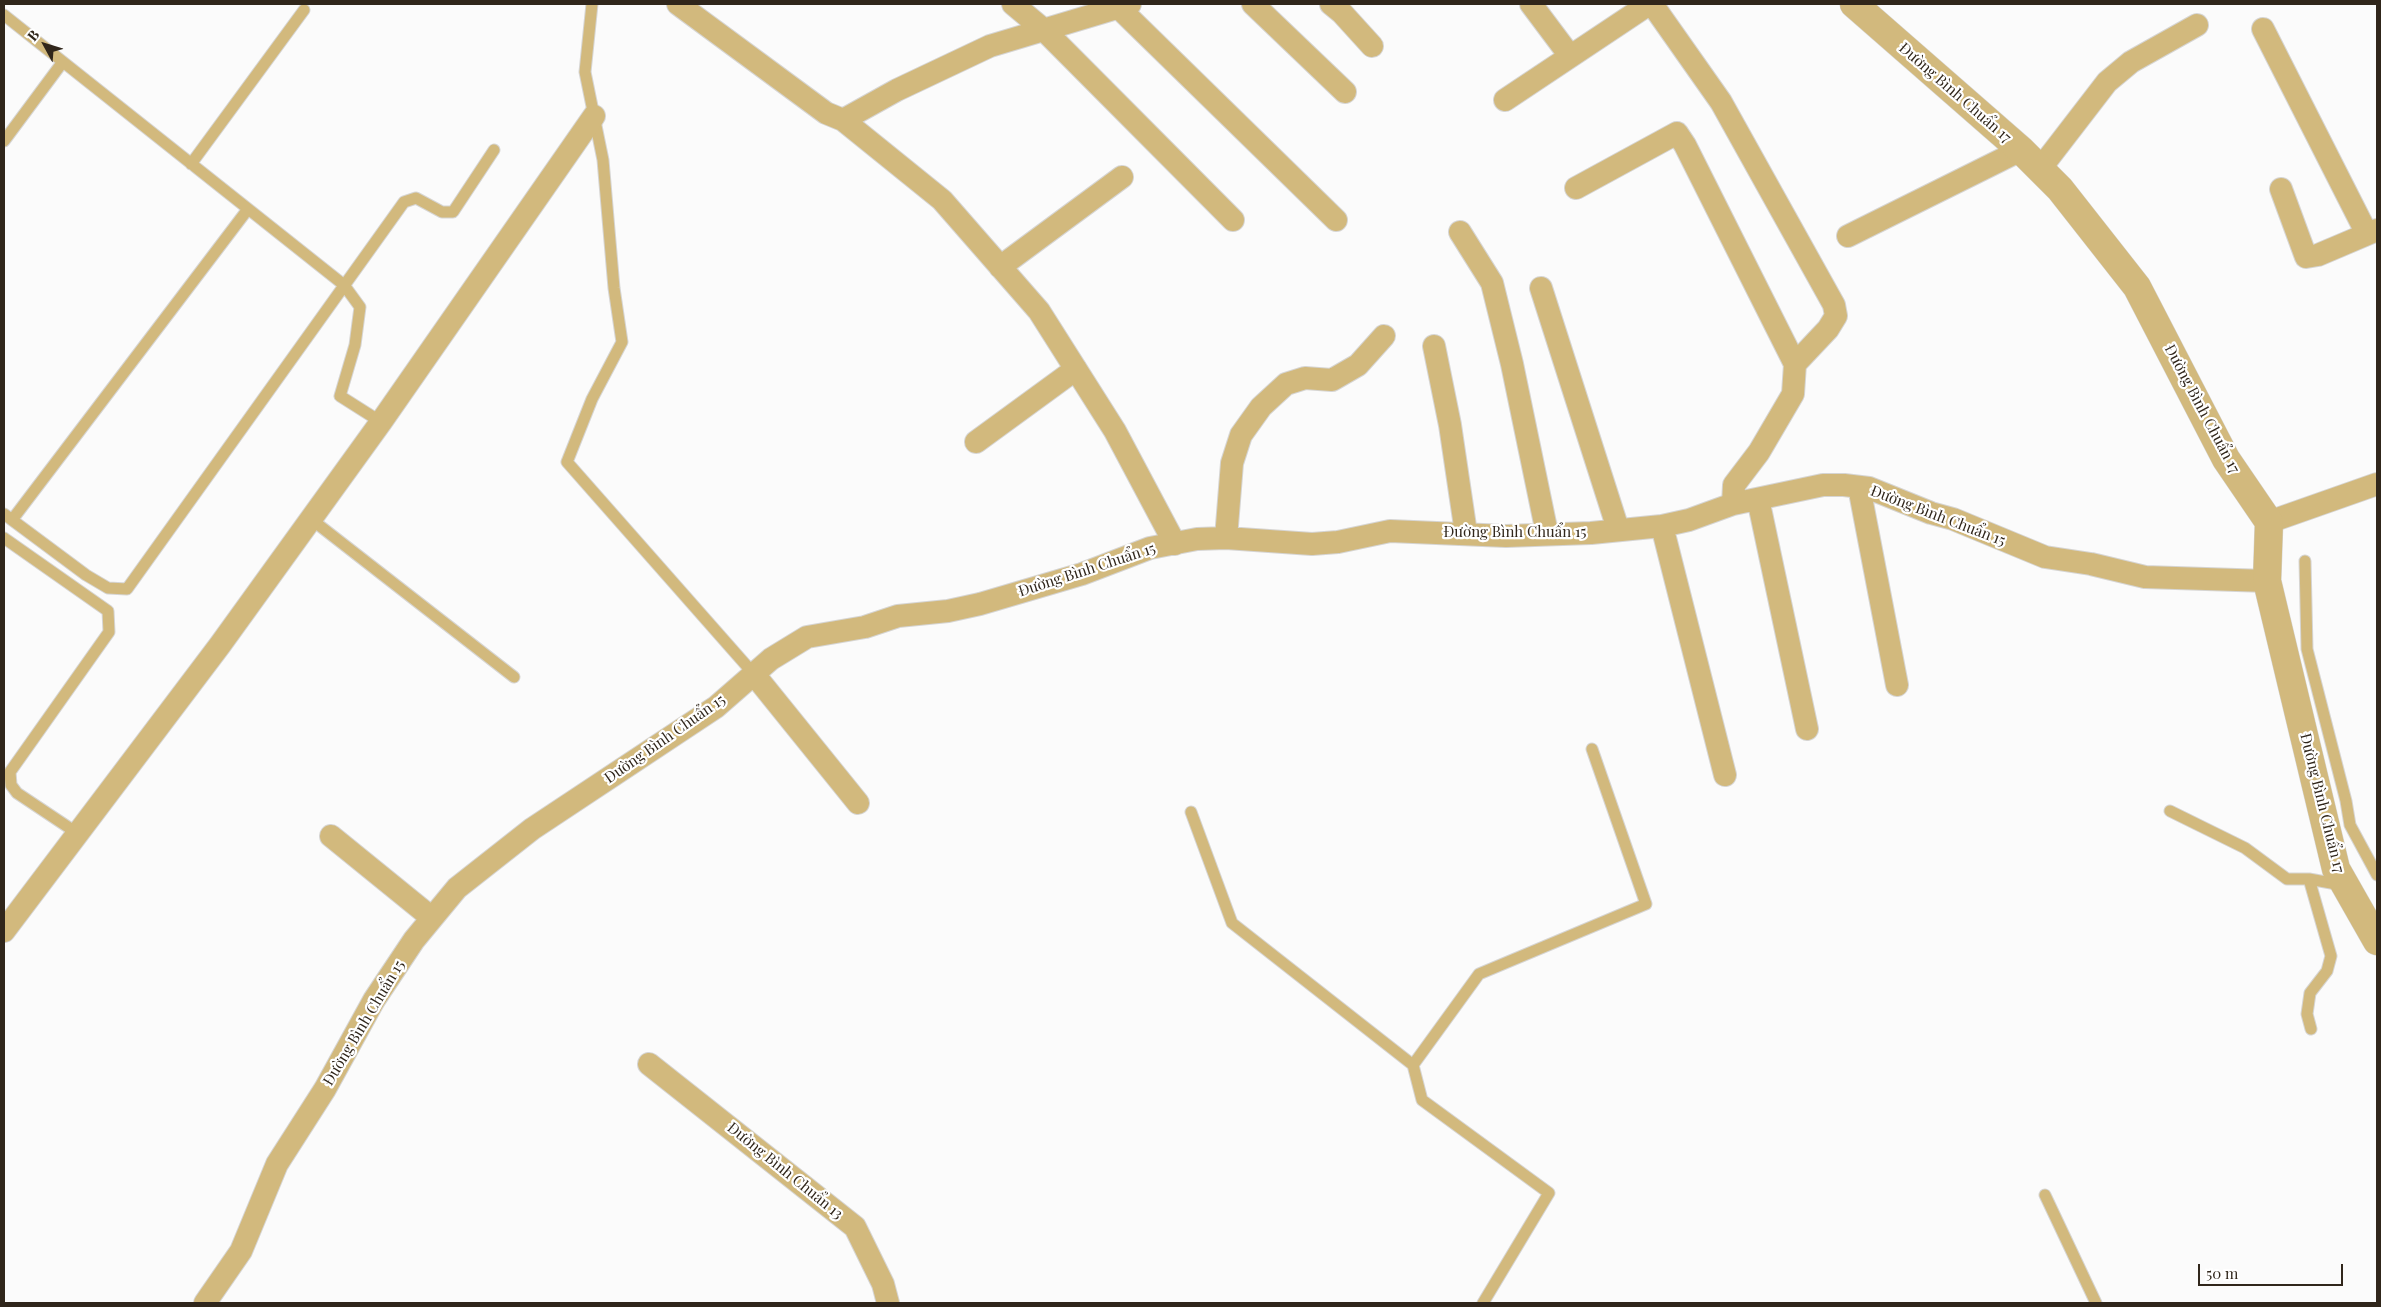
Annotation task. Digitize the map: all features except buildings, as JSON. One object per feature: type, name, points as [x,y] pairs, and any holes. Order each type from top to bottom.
[{"type":"street","points":[[678,4],[826,113],[843,120],[942,200],[1039,311],[1115,431],[1175,544]]},
{"type":"street","points":[[1013,4],[1044,30],[1233,220]]},
{"type":"street","points":[[1253,4],[1345,92]]},
{"type":"street","points":[[1331,4],[1342,12],[1372,46]]},
{"type":"street","points":[[1531,4],[1570,56]]},
{"type":"street","points":[[1505,100],[1650,4],[1721,102],[1834,305],[1836,316],[1828,329],[1795,364]]},
{"type":"street","name":"Đường Bình Chuẩn 17","points":[[1854,4],[2021,150],[2060,189],[2137,287],[2226,460],[2269,522],[2267,581],[2336,869],[2377,940]]},
{"type":"street","points":[[843,120],[897,90],[990,46],[1112,7],[1336,220]]},
{"type":"street","points":[[2040,169],[2107,82],[2131,62],[2197,26]]},
{"type":"street","points":[[2264,29],[2372,232],[2318,255],[2306,257],[2281,189]]},
{"type":"street","points":[[4,931],[220,645],[381,422],[594,116]]},
{"type":"street","points":[[1576,188],[1677,133],[1685,145],[1795,364],[1793,394],[1760,452],[1734,485],[1733,504]]},
{"type":"street","points":[[1848,236],[2021,150]]},
{"type":"street","points":[[1000,267],[1122,177]]},
{"type":"street","points":[[1460,232],[1492,283],[1512,364],[1547,533]]},
{"type":"street","points":[[1541,288],[1618,529]]},
{"type":"street","points":[[1226,538],[1232,463],[1241,435],[1261,407],[1286,384],[1304,378],[1332,380],[1358,365],[1384,336]]},
{"type":"street","points":[[1434,346],[1450,425],[1466,533]]},
{"type":"street","points":[[976,442],[1076,369]]},
{"type":"street","points":[[2269,522],[2377,484]]},
{"type":"street","name":"Đường Bình Chuẩn 15","points":[[205,1303],[250,1235],[259,1204],[277,1164],[325,1089],[374,1000],[414,940],[457,888],[482,866],[532,829],[716,707],[753,673],[783,650],[807,637],[865,627],[898,616],[948,612],[980,604],[1082,574],[1150,548],[1197,539],[1226,538],[1312,544],[1338,542],[1390,531],[1506,536],[1662,526],[1689,520],[1733,504],[1823,485],[1869,488],[1931,513],[1953,519],[2045,557],[2091,564],[2145,577],[2267,581]]},
{"type":"street","points":[[1858,487],[1897,685]]},
{"type":"street","points":[[1758,499],[1807,729]]},
{"type":"street","points":[[1662,526],[1725,776]]},
{"type":"street","points":[[753,673],[858,804]]},
{"type":"street","points":[[331,836],[432,918]]},
{"type":"street","name":"Đường Bình Chuẩn 13","points":[[649,1064],[855,1227],[883,1284],[888,1303]]},
{"type":"lane","points":[[592,4],[585,72],[603,160],[614,288],[622,342],[592,400],[567,462],[753,673]]},
{"type":"lane","points":[[191,164],[304,10]]},
{"type":"lane","points":[[4,14],[62,63],[344,285],[360,307],[355,345],[340,396],[381,422]]},
{"type":"lane","points":[[4,141],[62,63]]},
{"type":"lane","points":[[248,209],[8,517],[86,575],[108,588],[128,589],[404,202],[416,198],[442,212],[453,212],[494,150]]},
{"type":"lane","points":[[311,519],[514,677]]},
{"type":"lane","points":[[4,538],[108,611],[109,632],[10,772],[11,785],[17,793],[77,833]]},
{"type":"lane","points":[[2305,561],[2307,649],[2346,801],[2350,825],[2377,875]]},
{"type":"lane","points":[[1413,1064],[1479,974],[1646,904],[1592,749]]},
{"type":"lane","points":[[1191,812],[1232,923],[1413,1064],[1422,1100],[1549,1193],[1483,1303]]},
{"type":"lane","points":[[2170,812],[2245,848],[2287,880],[2309,879],[2344,885]]},
{"type":"lane","points":[[2309,879],[2331,956],[2327,971],[2310,993],[2307,1014],[2311,1029]]},
{"type":"lane","points":[[2045,1195],[2096,1303]]}]
